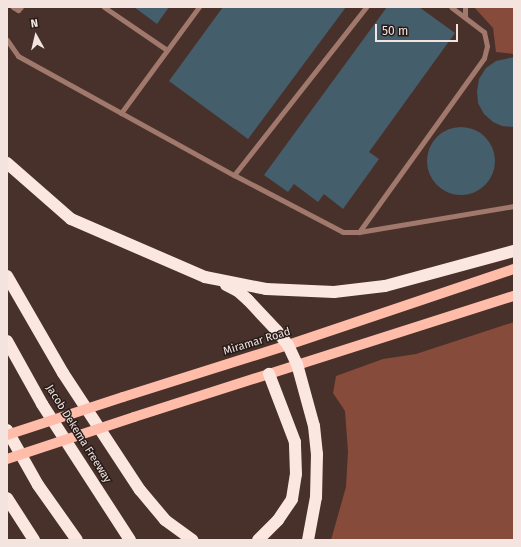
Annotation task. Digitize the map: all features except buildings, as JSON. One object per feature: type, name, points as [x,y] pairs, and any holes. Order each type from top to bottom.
[{"type":"highway","points":[[7,163],[71,219],[144,252],[218,281],[266,289],[334,292],[385,286],[514,251]]},
{"type":"highway","points":[[7,276],[63,373],[140,490],[166,520],[193,540]]},
{"type":"highway","points":[[218,281],[238,291],[248,300],[288,345],[297,364],[314,426],[317,454],[316,497],[308,540]]},
{"type":"highway","name":"Jacob Dekema Freeway","points":[[7,340],[42,404],[130,540]]},
{"type":"highway","points":[[258,540],[278,520],[292,499],[296,474],[295,442],[269,374]]},
{"type":"highway","points":[[7,430],[38,485],[77,540]]},
{"type":"highway","points":[[7,498],[34,540]]},
{"type":"main road","name":"Miramar Road","points":[[7,435],[288,345],[514,269]]},
{"type":"main road","points":[[7,459],[297,364],[514,296]]},
{"type":"lane","points":[[14,7],[18,10],[21,7]]},
{"type":"lane","points":[[104,7],[167,50]]},
{"type":"lane","points":[[121,113],[199,7]]},
{"type":"lane","points":[[234,175],[366,7]]},
{"type":"lane","points":[[359,232],[484,58],[487,46],[484,32],[451,7]]},
{"type":"lane","points":[[465,7],[465,17]]},
{"type":"lane","points":[[7,40],[18,56],[234,175],[343,232],[359,232],[514,206]]},
{"type":"shaded area","points":[[474,7],[514,7],[514,54],[496,52],[493,28]]},
{"type":"shaded area","points":[[514,322],[514,540],[331,540],[346,487],[348,451],[345,411],[333,393],[336,376],[383,359],[416,354]]}]
